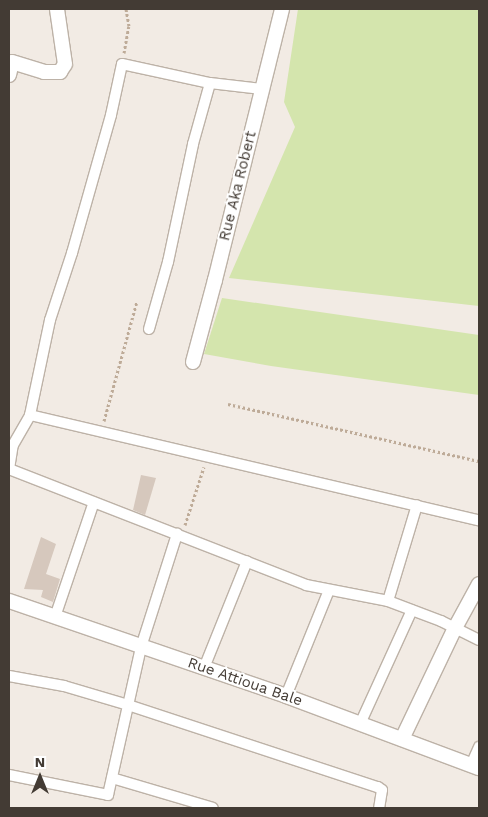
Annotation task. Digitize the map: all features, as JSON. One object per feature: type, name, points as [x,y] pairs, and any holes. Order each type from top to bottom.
[{"type":"street","points":[[10,66],[44,72],[60,72],[65,64],[57,9]]},
{"type":"street","name":"Rue Aka Robert","points":[[192,362],[215,280],[282,9]]},
{"type":"street","points":[[262,89],[210,83],[122,64],[111,115],[72,253],[50,320],[30,415],[13,446],[9,469],[247,560],[306,585],[388,601],[455,628],[479,640]]},
{"type":"street","points":[[149,329],[168,262],[192,144],[210,83]]},
{"type":"street","points":[[30,415],[479,520]]},
{"type":"street","points":[[55,617],[94,502]]},
{"type":"street","points":[[388,601],[417,506]]},
{"type":"street","points":[[9,775],[108,795],[141,647],[179,534]]},
{"type":"street","points":[[204,668],[247,560]]},
{"type":"street","points":[[402,739],[455,628],[479,584]]},
{"type":"street","points":[[286,696],[329,590]]},
{"type":"street","name":"Rue Attioua Bale","points":[[9,601],[286,696],[475,766]]},
{"type":"street","points":[[360,724],[412,610]]},
{"type":"street","points":[[9,676],[64,686],[128,705],[378,788],[382,790],[379,808]]},
{"type":"street","points":[[475,766],[479,747]]},
{"type":"street","points":[[112,778],[213,808]]},
{"type":"path","points":[[122,64],[129,26],[126,9]]},
{"type":"path","points":[[101,432],[137,300]]},
{"type":"path","points":[[228,404],[479,461]]},
{"type":"path","points":[[179,534],[208,456]]},
{"type":"green space","points":[[298,9],[479,9],[479,306],[229,278],[295,127],[284,102]]},
{"type":"green space","points":[[222,298],[479,335],[479,395],[271,366],[204,354]]},
{"type":"building","points":[[141,475],[156,478],[145,515],[133,510]]},
{"type":"building","points":[[41,537],[56,544],[46,574],[60,579],[53,602],[41,597],[43,590],[24,589]]}]
